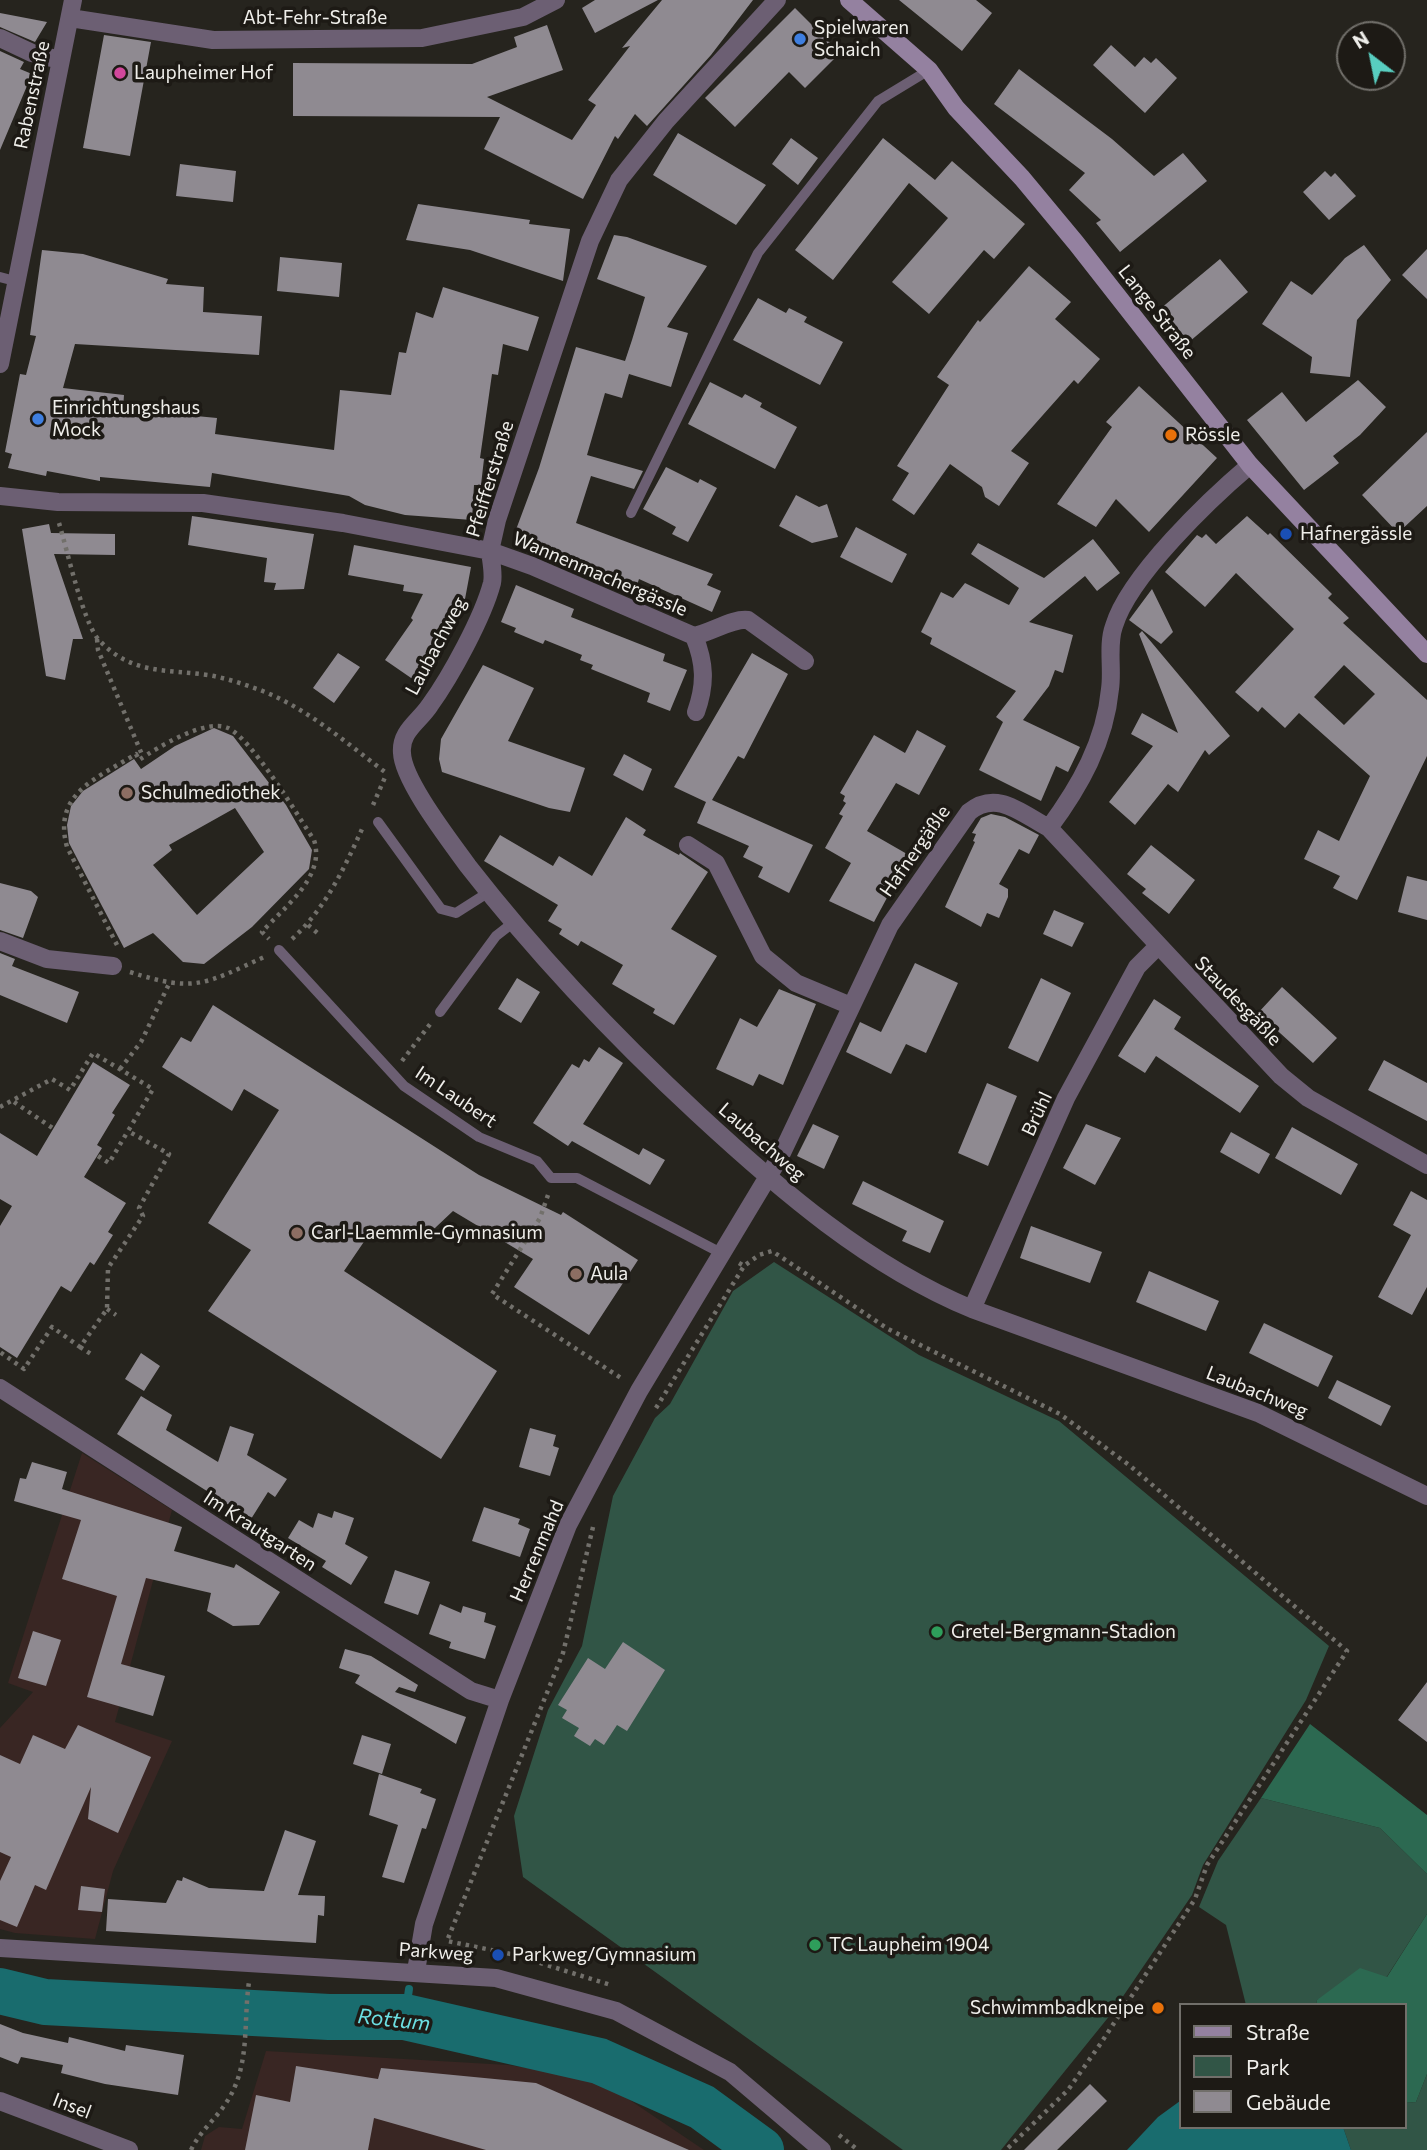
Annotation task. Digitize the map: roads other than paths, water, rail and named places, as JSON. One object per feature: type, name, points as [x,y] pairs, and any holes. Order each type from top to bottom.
[{"type":"street","name":"Rabenstraße","points":[[0,363],[8,279],[74,0]]},
{"type":"street","name":"Abt-Fehr-Straße","points":[[70,18],[213,40],[422,38],[523,17],[556,0]]},
{"type":"street","name":"Pfeifferstraße","points":[[0,496],[58,502],[203,503],[343,523],[490,551],[497,520],[590,241],[619,180],[666,121],[777,0]]},
{"type":"street","name":"Lange Straße","points":[[849,0],[929,70],[956,108],[1022,178],[1076,243],[1250,465],[1427,654]]},
{"type":"street","points":[[0,38],[32,53],[60,60]]},
{"type":"street","points":[[1049,828],[1076,791],[1100,741],[1109,705],[1113,626],[1132,590],[1224,486],[1250,465]]},
{"type":"street","name":"Wannenmachergässle","points":[[490,551],[533,566],[694,636],[714,632],[739,619],[748,620],[805,661]]},
{"type":"street","name":"Laubachweg","points":[[490,551],[493,581],[441,689],[402,741],[402,756],[407,772],[449,841],[514,922],[616,1038],[768,1178],[881,1261],[940,1296],[1258,1413],[1427,1496]]},
{"type":"street","name":"Wannenmachergässle","points":[[694,636],[702,656],[704,690],[696,712]]},
{"type":"street","name":"Hafnergäßle","points":[[768,1178],[890,925],[969,812],[980,803],[996,800],[1049,828]]},
{"type":"street","name":"Staudesgäßle","points":[[1049,828],[1281,1076],[1308,1098],[1427,1165]]},
{"type":"street","points":[[688,845],[716,863],[763,956],[796,983],[851,1006]]},
{"type":"street","points":[[0,941],[47,959],[118,968]]},
{"type":"street","name":"Brühl","points":[[972,1309],[1066,1098],[1137,967],[1157,946]]},
{"type":"street","name":"Herrenmahd","points":[[416,1971],[424,1924],[500,1700],[568,1525],[639,1391],[768,1178]]},
{"type":"street","name":"Im Krautgarten","points":[[0,1388],[471,1691],[500,1700]]},
{"type":"street","name":"Parkweg","points":[[0,1948],[416,1971],[496,1978],[616,2011],[730,2072],[822,2150]]},
{"type":"street","name":"Insel","points":[[0,2101],[129,2150]]},
{"type":"lane","points":[[631,513],[758,253],[878,102],[929,70]]},
{"type":"lane","points":[[373,818],[440,909],[456,913],[489,892]]},
{"type":"lane","points":[[440,1012],[496,936],[514,922]]},
{"type":"lane","name":"Im Laubert","points":[[279,950],[404,1086],[479,1137],[537,1161],[551,1178],[577,1178],[723,1254]]},
{"type":"water","points":[[1178,2102],[1178,2129],[1344,2129],[1351,2150],[1127,2150],[1158,2117]]},
{"type":"waterway","points":[[405,2017],[409,1989]]},
{"type":"waterway","name":"Rottum","points":[[0,1991],[45,2002],[329,2017],[405,2017],[599,2061],[702,2107],[761,2150]]},
{"type":"place","name":"Spielwaren Schaich","points":[[800,39]]},
{"type":"place","name":"Laupheimer Hof","points":[[120,73]]},
{"type":"place","name":"Einrichtungshaus Mock","points":[[38,419]]},
{"type":"place","name":"Rössle","points":[[1171,435]]},
{"type":"place","name":"Hafnergässle","points":[[1286,534]]},
{"type":"place","name":"Schulmediothek","points":[[127,793]]},
{"type":"place","name":"Carl-Laemmle-Gymnasium","points":[[297,1233]]},
{"type":"place","name":"Aula","points":[[576,1274]]},
{"type":"place","name":"Gretel-Bergmann-Stadion","points":[[937,1632]]},
{"type":"place","name":"TC Laupheim 1904","points":[[815,1945]]},
{"type":"place","name":"Parkweg/Gymnasium","points":[[498,1955]]},
{"type":"place","name":"Schwimmbadkneipe","points":[[1158,2008]]}]
